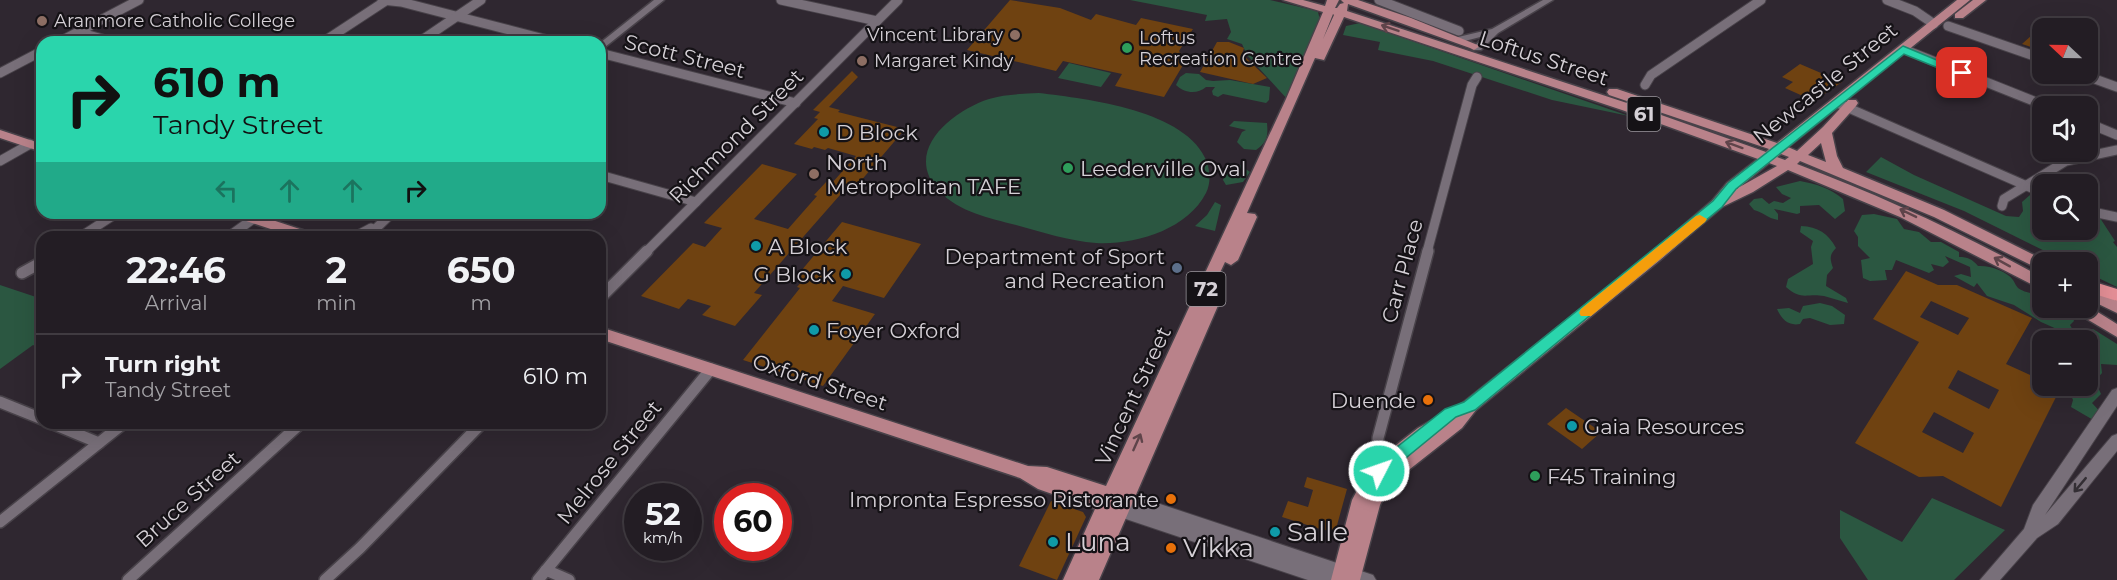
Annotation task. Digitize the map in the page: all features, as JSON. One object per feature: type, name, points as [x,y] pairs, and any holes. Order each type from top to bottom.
[{"type":"highway","points":[[2098,289],[2117,295]]},
{"type":"main road","name":"Loftus Street","points":[[1289,0],[1335,7],[1768,157],[1837,169],[1974,229],[2032,260]]},
{"type":"main road","name":"Loftus Street","points":[[1347,0],[1410,17],[1458,35],[1478,48],[1780,148],[1794,160],[1960,239],[2032,279]]},
{"type":"main road","name":"Vincent Street","points":[[1090,580],[1119,498],[1292,99],[1335,7],[1347,0]]},
{"type":"main road","name":"Newcastle Street","points":[[1347,578],[1371,505],[1396,463],[1451,413],[1470,406],[1717,204],[1732,186],[1768,157],[1842,105],[1944,21],[1964,0]]},
{"type":"main road","name":"Newcastle Street","points":[[1944,21],[1980,0]]},
{"type":"main road","name":"Vincent Street","points":[[1072,580],[1119,498],[1321,56],[1335,7]]},
{"type":"main road","name":"Newcastle Street","points":[[1717,204],[1769,179],[1794,160],[1826,133],[1840,113],[1842,105]]},
{"type":"main road","points":[[1826,133],[1830,156],[1837,169]]},
{"type":"main road","points":[[0,134],[36,146]]},
{"type":"main road","points":[[253,219],[291,231]]},
{"type":"main road","points":[[2098,298],[2117,308]]},
{"type":"main road","points":[[2096,318],[2117,331]]},
{"type":"main road","name":"Oxford Street","points":[[606,335],[1026,473],[1044,484],[1119,498],[1347,578]]},
{"type":"main road","points":[[2031,533],[2039,510],[2117,394]]},
{"type":"main road","points":[[1989,580],[2031,533],[2052,519],[2117,440]]},
{"type":"street","points":[[70,36],[139,0]]},
{"type":"street","points":[[382,0],[532,36]]},
{"type":"street","points":[[332,36],[387,0]]},
{"type":"street","points":[[428,36],[481,0]]},
{"type":"street","points":[[606,43],[660,0]]},
{"type":"street","points":[[781,0],[877,21]]},
{"type":"street","name":"Richmond Street","points":[[606,292],[898,0]]},
{"type":"street","name":"Loftus Street","points":[[1379,0],[1410,17]]},
{"type":"street","points":[[1478,48],[1495,31],[1549,0]]},
{"type":"street","points":[[1645,85],[1651,75],[1761,0]]},
{"type":"street","points":[[1887,0],[1924,16],[1944,21],[2032,55]]},
{"type":"street","points":[[1915,11],[1938,15],[1944,21]]},
{"type":"street","points":[[1458,35],[1495,31]]},
{"type":"street","points":[[78,32],[92,36]]},
{"type":"street","points":[[1907,51],[2032,100]]},
{"type":"street","points":[[0,73],[36,54]]},
{"type":"street","name":"Scott Street","points":[[606,55],[796,103]]},
{"type":"street","name":"Carr Place","points":[[1396,463],[1378,448],[1378,438],[1472,85],[1477,77]]},
{"type":"street","points":[[2098,80],[2117,87]]},
{"type":"street","points":[[1842,105],[2032,188]]},
{"type":"street","points":[[2098,127],[2117,135]]},
{"type":"street","points":[[0,161],[36,146]]},
{"type":"street","points":[[2002,206],[2004,199],[2066,161],[2117,150]]},
{"type":"street","points":[[606,176],[696,202]]},
{"type":"street","points":[[2098,213],[2117,217]]},
{"type":"street","points":[[89,231],[108,219]]},
{"type":"street","points":[[236,231],[253,219]]},
{"type":"street","points":[[365,231],[384,219]]},
{"type":"street","points":[[372,231],[379,223]]},
{"type":"street","points":[[22,273],[36,265]]},
{"type":"street","name":"Melrose Street","points":[[542,575],[711,369]]},
{"type":"street","points":[[0,402],[36,417]]},
{"type":"street","points":[[65,429],[99,443]]},
{"type":"street","points":[[0,522],[116,429]]},
{"type":"street","name":"Bruce Street","points":[[128,580],[294,429]]},
{"type":"street","points":[[325,580],[360,548],[476,429]]},
{"type":"street","points":[[542,575],[569,580]]},
{"type":"green space","points":[[1130,0],[1270,0],[1318,12],[1320,20],[1288,100],[1247,55],[1242,44],[1227,39],[1231,32],[1227,19],[1205,21],[1207,15]]},
{"type":"green space","points":[[1360,23],[1629,116],[1552,100],[1433,61],[1378,50],[1380,42],[1343,35],[1346,26]]},
{"type":"green space","points":[[1069,63],[1111,73],[1101,87],[1058,78]]},
{"type":"green space","points":[[1186,73],[1199,74],[1206,80],[1230,80],[1270,87],[1269,100],[1266,103],[1223,94],[1218,97],[1213,95],[1212,91],[1215,87],[1206,87],[1195,92],[1187,91],[1176,85],[1180,77]]},
{"type":"green space","name":"Leederville Oval","points":[[1039,93],[1083,99],[1134,110],[1179,130],[1196,144],[1207,162],[1210,178],[1206,193],[1186,217],[1158,233],[1127,241],[1096,243],[1066,238],[985,217],[956,204],[939,191],[929,176],[926,161],[929,147],[936,134],[947,123],[960,113],[989,99],[1007,95]]},
{"type":"green space","points":[[1234,121],[1267,123],[1267,135],[1263,144],[1256,150],[1244,149],[1237,142],[1242,132],[1246,130],[1229,126]]},
{"type":"green space","points":[[1881,157],[1914,175],[2006,216],[2019,217],[2023,211],[2022,202],[2032,195],[2032,240],[2098,240],[2098,218],[2100,218],[2117,247],[2117,287],[2098,278],[2098,252],[2047,252],[1964,211],[1866,172]]},
{"type":"green space","points":[[1234,165],[1240,165],[1250,172],[1243,182],[1226,185],[1223,180],[1226,172]]},
{"type":"green space","points":[[1800,181],[1823,187],[1838,195],[1843,199],[1845,211],[1835,219],[1819,205],[1800,206],[1800,213],[1797,214],[1774,209],[1778,214],[1778,220],[1754,210],[1749,204],[1754,199],[1762,198],[1769,204],[1774,201],[1783,203],[1791,198],[1782,194],[1776,187]]},
{"type":"green space","points":[[1215,202],[1221,205],[1215,231],[1195,226],[1207,215]]},
{"type":"green space","points":[[1874,214],[1897,219],[1904,229],[1919,232],[1931,242],[1941,242],[1959,252],[1959,257],[1970,259],[1978,266],[2002,271],[2013,280],[2018,288],[2032,294],[2032,316],[2014,305],[1987,296],[1977,283],[1974,287],[1954,276],[1961,274],[1971,277],[1970,267],[1945,256],[1949,262],[1943,267],[1931,264],[1934,270],[1929,273],[1896,260],[1892,270],[1885,270],[1887,280],[1870,281],[1863,278],[1861,260],[1870,258],[1858,246],[1858,237],[1854,231],[1862,215]]},
{"type":"green space","points":[[1801,226],[1822,232],[1833,243],[1836,248],[1831,257],[1833,268],[1827,275],[1826,286],[1846,298],[1848,303],[1824,296],[1796,294],[1786,287],[1788,279],[1813,264],[1811,247],[1813,241],[1800,232]]},
{"type":"green space","points":[[0,285],[36,297],[36,346],[33,345],[0,369]]},
{"type":"green space","points":[[1820,303],[1832,306],[1845,315],[1844,324],[1830,325],[1810,318],[1803,319],[1800,324],[1792,324],[1783,319],[1777,309],[1789,308],[1800,313],[1803,306]]},
{"type":"green space","points":[[2035,318],[2073,318],[2074,321],[2070,325],[2073,330],[2059,330]]},
{"type":"green space","points":[[2098,332],[2117,344],[2117,365],[2101,364],[2102,373],[2098,378]]},
{"type":"green space","points":[[2098,388],[2101,394],[2092,403],[2104,416],[2095,421],[2071,407],[2073,400],[2071,396],[2098,396]]},
{"type":"green space","points":[[1932,498],[2005,530],[1954,580],[1868,580],[1840,538],[1840,510],[1902,542]]},
{"type":"building","points":[[1010,0],[1060,8],[1091,20],[1096,14],[1136,25],[1141,18],[1193,29],[1179,51],[1186,60],[1164,97],[1115,86],[1122,74],[1063,61],[1056,71],[967,50]]},
{"type":"building","points":[[2032,35],[2032,47],[2022,44]]},
{"type":"building","points":[[1217,42],[1229,42],[1244,48],[1242,54],[1267,78],[1253,84],[1200,72]]},
{"type":"building","points":[[1800,64],[1842,82],[1814,101],[1785,88],[1793,82],[1782,77]]},
{"type":"building","name":"A Block","points":[[852,71],[858,77],[829,107],[840,110],[838,112],[905,129],[854,189],[847,187],[754,293],[762,295],[735,326],[702,315],[711,306],[688,299],[679,309],[641,296],[693,243],[705,247],[722,228],[704,223],[762,164],[797,174],[754,219],[788,229],[827,181],[832,183],[856,156],[828,148],[825,150],[814,147],[812,149],[794,144],[818,119],[814,118],[820,112],[813,110]]},
{"type":"building","points":[[842,222],[921,244],[884,298],[843,286],[832,301],[875,314],[823,386],[743,360],[800,288],[797,287],[804,279],[796,277]]},
{"type":"building","points":[[1906,271],[1938,285],[1957,285],[2032,318],[2006,364],[2032,376],[2032,396],[2056,396],[2001,507],[1943,476],[1919,477],[1855,443],[1919,342],[1873,319]],"holes":[[[1931,301],[1969,318],[1958,335],[1920,317]],[[1958,370],[1999,390],[1989,409],[1948,388]],[[1934,412],[1974,433],[1963,453],[1922,432]]]},
{"type":"building","name":"Gaia Resources","points":[[1566,408],[1601,432],[1582,449],[1547,424]]},
{"type":"building","points":[[1307,477],[1347,489],[1336,529],[1330,531],[1320,529],[1282,517],[1288,501],[1308,507],[1313,490],[1304,487]]},
{"type":"building","name":"Luna","points":[[1051,501],[1083,512],[1086,517],[1057,580],[1019,566]]},
{"type":"slow traffic","points":[[1586,313],[1700,219]]},
{"type":"place","name":"Aranmore Catholic College","points":[[42,21]]},
{"type":"place","name":"Vincent Library","points":[[1015,35]]},
{"type":"place","name":"Loftus Recreation Centre","points":[[1127,48]]},
{"type":"place","name":"Margaret Kindy","points":[[862,61]]},
{"type":"place","name":"D Block","points":[[824,132]]},
{"type":"place","name":"Leederville Oval","points":[[1068,168]]},
{"type":"place","name":"North Metropolitan TAFE","points":[[814,174]]},
{"type":"place","name":"A Block","points":[[756,246]]},
{"type":"place","name":"Department of Sport and Recreation","points":[[1177,268]]},
{"type":"place","name":"G Block","points":[[846,274]]},
{"type":"place","name":"Foyer Oxford","points":[[814,330]]},
{"type":"place","name":"Duende","points":[[1428,400]]},
{"type":"place","name":"Gaia Resources","points":[[1572,426]]},
{"type":"place","name":"F45 Training","points":[[1535,476]]},
{"type":"place","name":"Impronta Espresso Ristorante","points":[[1171,499]]},
{"type":"place","name":"Salle","points":[[1275,532]]},
{"type":"place","name":"Luna","points":[[1053,542]]},
{"type":"place","name":"Vikka","points":[[1171,548]]},
{"type":"route","points":[[1379,471],[1391,459],[1451,413],[1470,406],[1655,257],[1717,204],[1732,186],[1903,50],[1962,73]]}]
